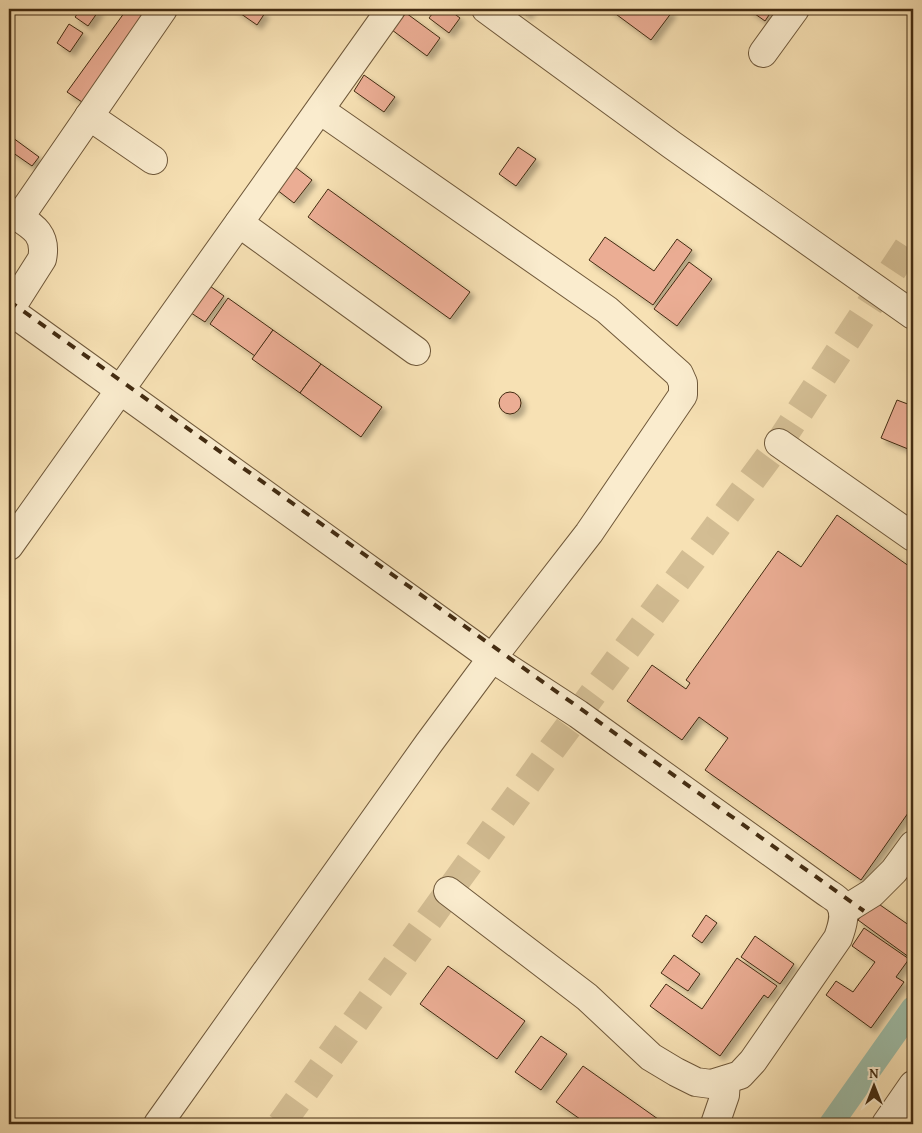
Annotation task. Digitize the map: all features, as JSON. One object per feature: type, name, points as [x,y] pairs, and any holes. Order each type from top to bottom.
[{"type":"street","points":[[164,9],[89,116],[14,215],[38,231],[44,250],[42,259],[9,311],[492,658],[578,714],[826,892],[839,902],[843,911],[843,926],[838,938],[754,1061],[740,1075],[711,1084],[696,1082],[651,1057],[587,997],[448,891]]},
{"type":"street","points":[[9,546],[391,9]]},
{"type":"street","points":[[486,9],[672,145],[913,315]]},
{"type":"street","points":[[763,53],[795,9]]},
{"type":"street","points":[[158,1124],[429,743],[589,532],[683,395],[683,382],[679,374],[608,310],[320,110]]},
{"type":"street","points":[[89,116],[153,160]]},
{"type":"street","points":[[239,223],[416,351]]},
{"type":"street","points":[[779,443],[913,537]]},
{"type":"street","points":[[843,911],[877,887],[894,871],[913,845]]},
{"type":"street","points":[[715,1124],[725,1095],[726,1080]]},
{"type":"street","points":[[886,1124],[911,1094]]},
{"type":"building","points":[[81,9],[100,9],[88,26],[75,17]]},
{"type":"building","points":[[127,9],[146,9],[152,13],[85,104],[67,92]]},
{"type":"building","points":[[234,9],[258,9],[265,13],[257,25]]},
{"type":"building","points":[[436,9],[448,9],[460,18],[449,33],[429,18]]},
{"type":"building","points":[[519,9],[531,9],[527,15]]},
{"type":"building","points":[[609,9],[668,9],[672,12],[651,40]]},
{"type":"building","points":[[748,9],[773,9],[765,21]]},
{"type":"building","points":[[406,13],[440,38],[427,56],[392,30]]},
{"type":"building","points":[[69,24],[83,33],[70,52],[57,43]]},
{"type":"building","points":[[364,75],[395,97],[384,112],[354,91]]},
{"type":"building","points":[[9,135],[39,157],[32,166],[9,150]]},
{"type":"building","points":[[518,147],[536,159],[516,186],[499,174]]},
{"type":"building","points":[[286,160],[312,180],[294,203],[268,183]]},
{"type":"building","points":[[328,189],[470,292],[450,319],[308,217]]},
{"type":"building","points":[[605,237],[654,271],[677,239],[692,250],[653,305],[589,260]]},
{"type":"building","points":[[689,262],[712,279],[677,326],[654,309]]},
{"type":"building","points":[[207,284],[224,296],[205,322],[188,311]]},
{"type":"building","points":[[228,298],[273,330],[255,356],[210,324]]},
{"type":"building","points":[[273,330],[321,364],[300,393],[252,359]]},
{"type":"building","points":[[321,364],[382,407],[361,437],[300,393]]},
{"type":"building","points":[[510,392],[518,395],[521,403],[518,411],[510,414],[502,411],[499,403],[502,395]]},
{"type":"building","points":[[897,400],[913,406],[913,451],[881,438]]},
{"type":"building","points":[[837,515],[913,569],[913,806],[861,880],[705,770],[728,738],[699,717],[682,740],[627,701],[652,665],[686,689],[690,683],[686,680],[778,551],[801,567]]},
{"type":"building","points":[[873,900],[913,928],[913,960],[858,920]]},
{"type":"building","points":[[706,915],[717,923],[702,943],[692,936]]},
{"type":"building","points":[[864,928],[909,959],[896,977],[904,982],[871,1028],[826,995],[836,981],[853,992],[875,962],[852,946]]},
{"type":"building","points":[[755,936],[794,964],[780,984],[741,957]]},
{"type":"building","points":[[674,955],[700,974],[688,991],[661,973]]},
{"type":"building","points":[[737,958],[777,986],[768,998],[764,995],[720,1056],[650,1006],[666,984],[702,1009]]},
{"type":"building","points":[[448,966],[525,1021],[497,1059],[420,1004]]},
{"type":"building","points":[[541,1036],[567,1054],[541,1090],[515,1072]]},
{"type":"building","points":[[583,1066],[665,1124],[587,1124],[556,1102]]},
{"type":"waterway","points":[[831,1124],[913,1008]]},
{"type":"tunnel","points":[[281,1124],[546,757],[779,443],[913,239]]},
{"type":"railway","points":[[9,301],[864,911]]}]
